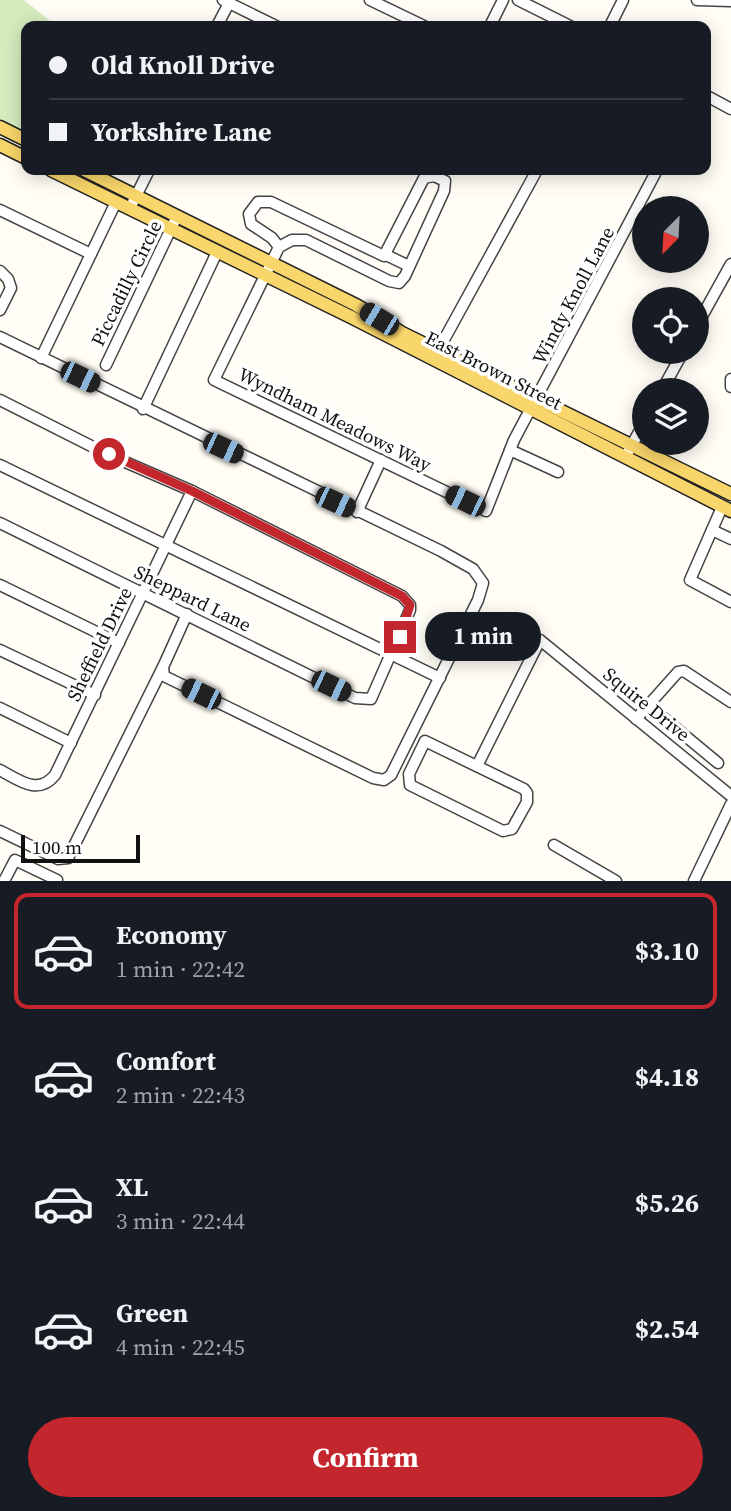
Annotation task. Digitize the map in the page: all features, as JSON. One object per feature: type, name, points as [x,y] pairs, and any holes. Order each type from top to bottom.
[{"type":"main road","points":[[0,127],[21,138]]},
{"type":"main road","points":[[0,145],[21,156]]},
{"type":"main road","name":"East Brown Street","points":[[61,175],[435,355],[534,405],[624,458],[727,509]]},
{"type":"main road","name":"East Brown Street","points":[[94,175],[271,262],[435,355]]},
{"type":"main road","name":"East Brown Street","points":[[534,405],[632,445]]},
{"type":"main road","name":"East Brown Street","points":[[652,455],[731,494]]},
{"type":"street","points":[[370,0],[414,21]]},
{"type":"street","points":[[492,21],[503,0]]},
{"type":"street","points":[[518,0],[560,21]]},
{"type":"street","points":[[612,21],[623,0]]},
{"type":"street","points":[[697,0],[731,1]]},
{"type":"street","points":[[220,21],[226,1],[266,21]]},
{"type":"street","points":[[711,98],[731,109]]},
{"type":"street","points":[[130,209],[146,175]]},
{"type":"street","points":[[435,355],[534,175]]},
{"type":"street","name":"Windy Knoll Lane","points":[[534,405],[654,175]]},
{"type":"street","points":[[386,255],[424,178],[440,177],[447,186],[402,281],[393,283],[302,239],[279,247],[272,238],[251,224],[249,214],[258,202],[271,202],[409,266]]},
{"type":"street","points":[[41,358],[116,202]]},
{"type":"street","points":[[0,210],[91,254]]},
{"type":"street","name":"Piccadilly Circle","points":[[106,365],[177,216]]},
{"type":"street","name":"Wyndham Meadows Way","points":[[279,247],[214,380],[486,511],[510,450],[534,405]]},
{"type":"street","points":[[143,409],[218,252]]},
{"type":"street","points":[[709,304],[731,264]]},
{"type":"street","points":[[0,271],[8,279],[11,288],[0,310]]},
{"type":"street","points":[[0,337],[143,409],[441,551],[473,569],[483,583],[478,600],[440,678],[391,775],[384,780],[373,778],[164,676],[163,667]]},
{"type":"street","points":[[731,379],[731,387]]},
{"type":"street","points":[[0,400],[109,454],[192,491],[402,596],[410,605],[392,654]]},
{"type":"street","points":[[624,458],[632,445]]},
{"type":"street","points":[[510,450],[558,472]]},
{"type":"street","points":[[357,512],[381,460]]},
{"type":"street","points":[[0,465],[440,678]]},
{"type":"street","name":"Sheffield Drive","points":[[0,770],[32,786],[46,784],[55,775],[192,491]]},
{"type":"street","points":[[727,509],[712,530],[690,580],[731,602]]},
{"type":"street","name":"Sheppard Lane","points":[[0,523],[355,698],[371,699],[392,654]]},
{"type":"street","points":[[712,530],[731,540]]},
{"type":"street","points":[[0,585],[119,643]]},
{"type":"street","points":[[0,831],[58,859],[68,858],[187,614]]},
{"type":"street","name":"Squire Drive","points":[[477,766],[540,640],[731,796]]},
{"type":"street","points":[[0,650],[95,695]]},
{"type":"street","points":[[636,719],[678,672],[684,671],[731,702]]},
{"type":"street","points":[[648,705],[718,763]]},
{"type":"street","points":[[0,708],[71,743]]},
{"type":"street","points":[[425,741],[477,766],[527,793],[527,802],[516,824],[508,831],[417,789],[408,780],[425,741]]},
{"type":"street","points":[[684,757],[693,747],[693,741]]},
{"type":"street","points":[[694,881],[731,804]]},
{"type":"street","points":[[554,845],[616,881]]},
{"type":"street","points":[[4,881],[15,860],[57,880]]},
{"type":"green space","points":[[0,0],[24,0],[50,21],[21,21],[21,134],[0,124]]},
{"type":"route","points":[[109,454],[192,491],[402,596],[410,605],[400,637]]}]
